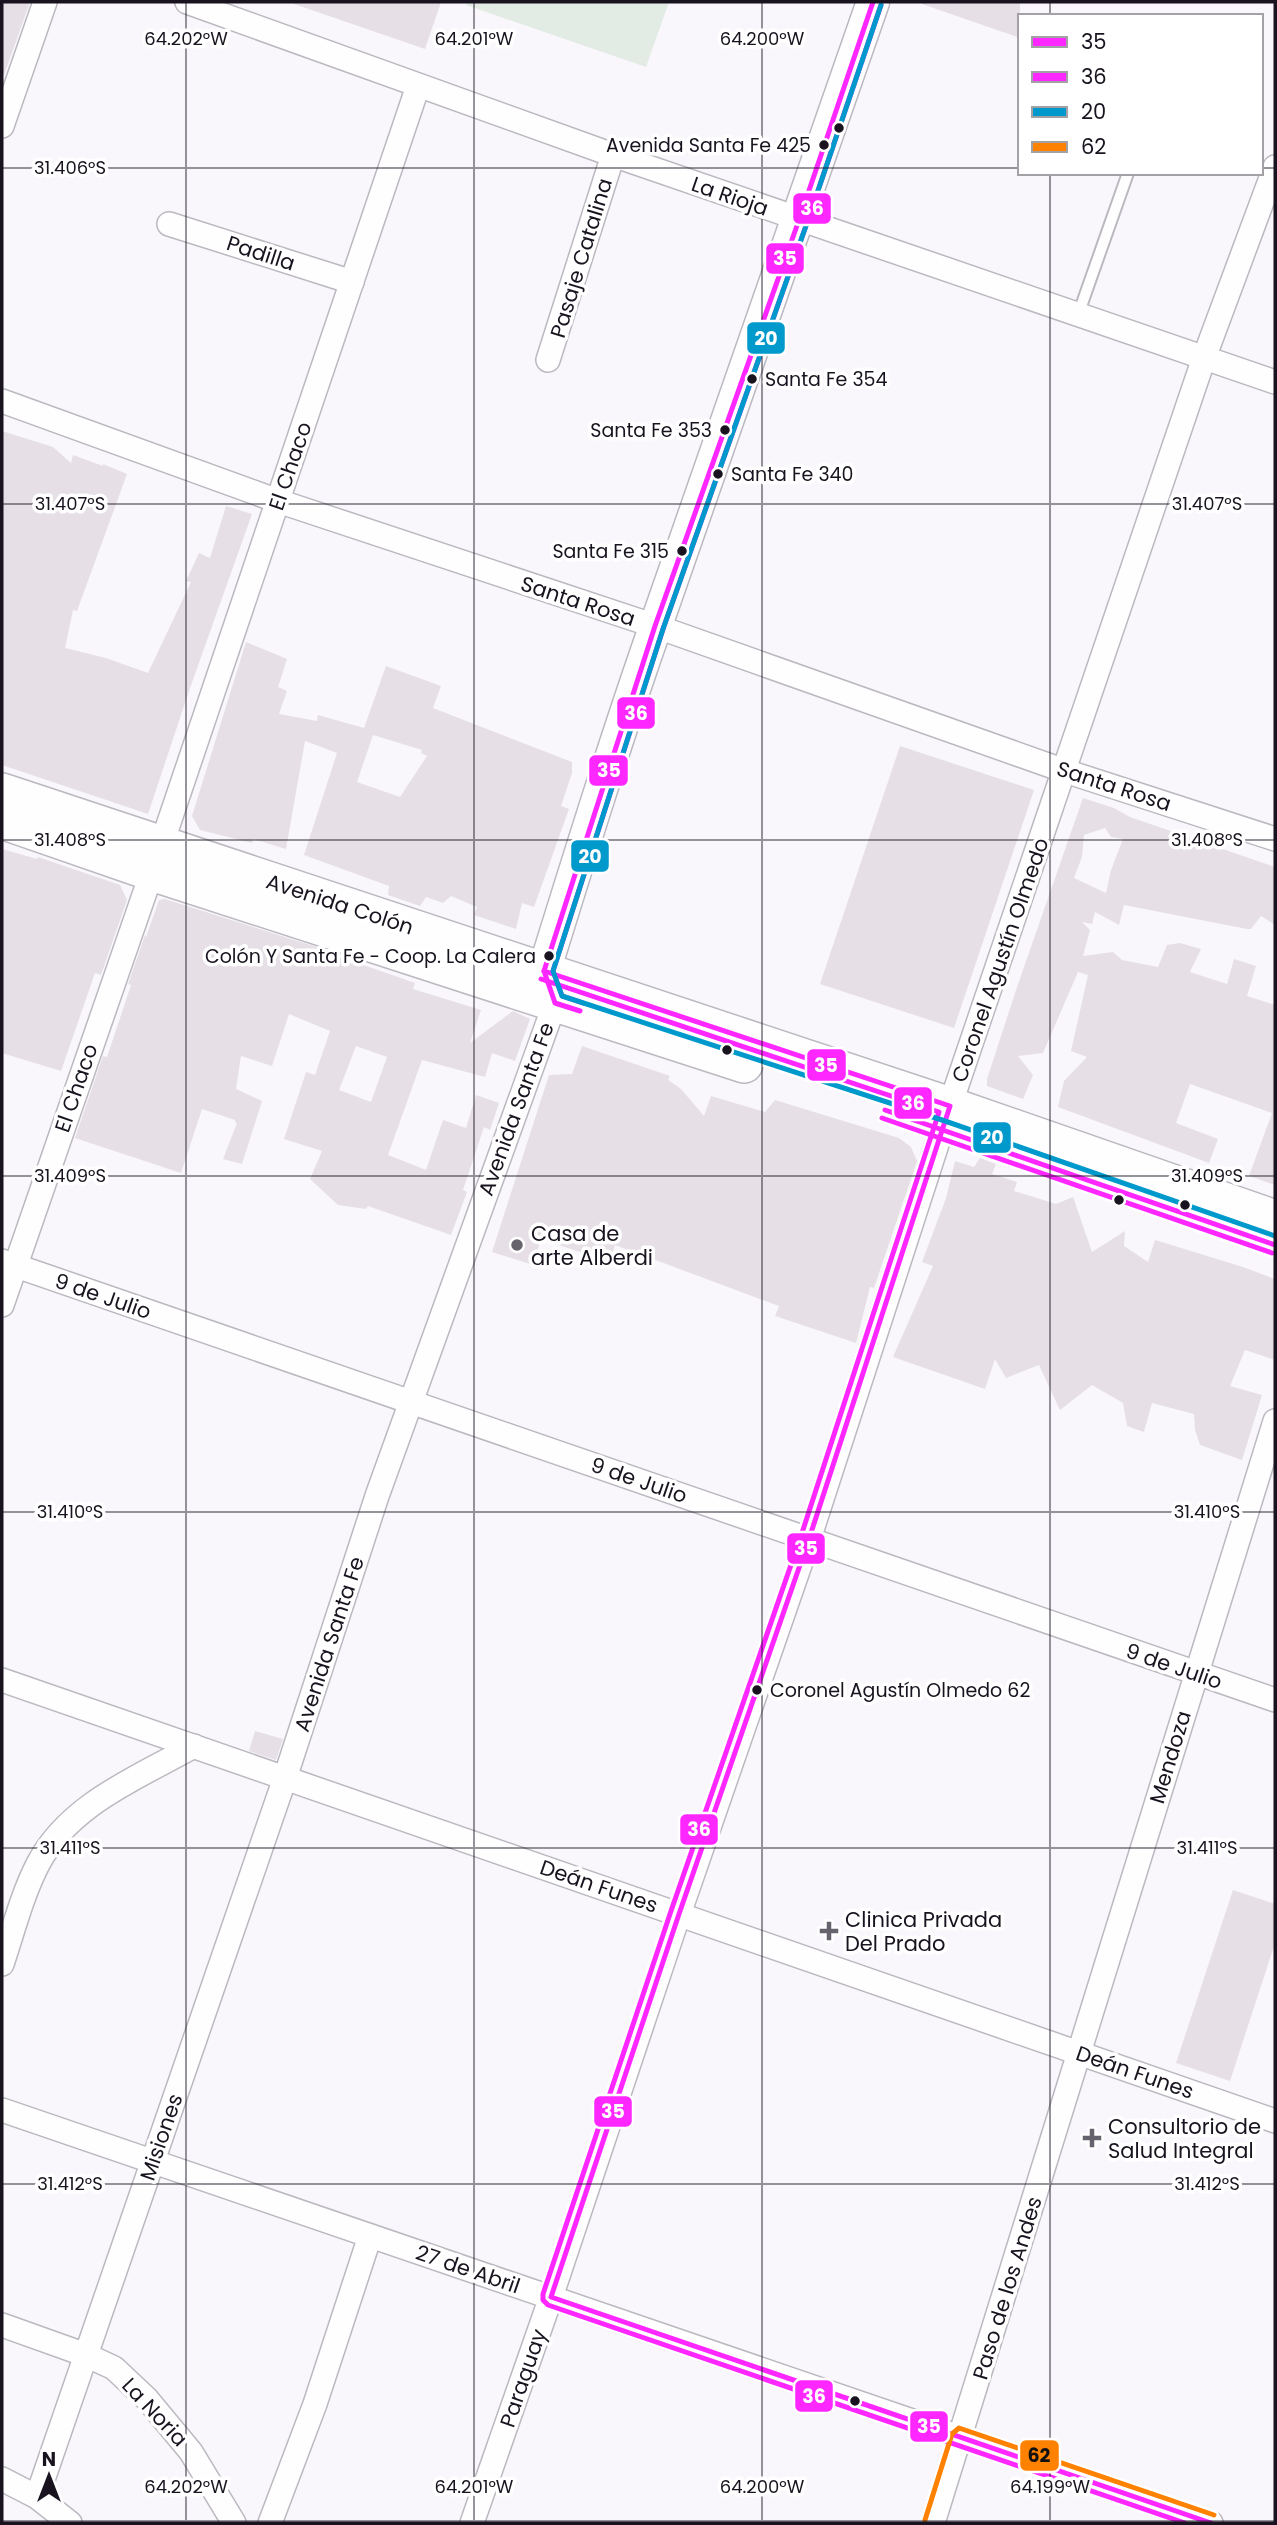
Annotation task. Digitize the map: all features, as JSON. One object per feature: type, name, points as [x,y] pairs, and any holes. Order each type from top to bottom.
[{"type":"main road","name":"Avenida Santa Fe","points":[[549,987],[655,626],[873,2]]},
{"type":"main road","name":"Avenida Colón","points":[[2,792],[156,859]]},
{"type":"main road","name":"Avenida Colón","points":[[2,820],[156,859],[946,1117],[1275,1219]]},
{"type":"main road","name":"Avenida Colón","points":[[946,1117],[1275,1245]]},
{"type":"street","points":[[2,126],[45,2]]},
{"type":"street","name":"La Rioja","points":[[187,2],[799,220],[1275,382]]},
{"type":"street","name":"El Chaco","points":[[2,1305],[8,1263],[156,859],[418,86]]},
{"type":"street","name":"Pasaje Catalina","points":[[548,360],[613,155]]},
{"type":"street","name":"Coronel Agustín Olmedo","points":[[679,1914],[809,1539],[946,1117],[1204,358],[1275,167]]},
{"type":"street","name":"Padilla","points":[[169,224],[352,282]]},
{"type":"street","name":"Santa Rosa","points":[[2,401],[278,501],[655,626],[1065,771],[1275,839]]},
{"type":"street","name":"Avenida Santa Fe","points":[[285,1778],[549,987]]},
{"type":"street","name":"9 de Julio","points":[[8,1263],[1275,1700]]},
{"type":"street","name":"Mendoza","points":[[1080,2053],[1195,1673],[1275,1421]]},
{"type":"street","name":"Deán Funes","points":[[2,1680],[1275,2121]]},
{"type":"street","points":[[2,1964],[38,1862],[56,1839],[81,1813],[118,1787],[194,1746]]},
{"type":"street","name":"Misiones","points":[[37,2497],[285,1778]]},
{"type":"street","name":"Paraguay","points":[[472,2523],[679,1914]]},
{"type":"street","name":"Paso de los Andes","points":[[933,2523],[1080,2053]]},
{"type":"street","name":"27 de Abril","points":[[2,2110],[1211,2523]]},
{"type":"street","points":[[270,2523],[320,2390],[370,2236]]},
{"type":"street","name":"La Noria","points":[[2,2325],[86,2355],[114,2368],[147,2399],[191,2452],[234,2523]]},
{"type":"street","points":[[2,2479],[37,2497],[70,2523]]},
{"type":"lane","points":[[1078,315],[1127,175]]},
{"type":"shaded area","points":[[467,2],[669,2],[646,67],[466,5]]},
{"type":"building","points":[[2,2],[30,2],[4,75],[2,75]]},
{"type":"building","points":[[441,2],[425,49],[294,4]]},
{"type":"building","points":[[1020,2],[1018,37],[922,4]]},
{"type":"building","points":[[2,431],[53,447],[71,463],[73,455],[127,474],[77,611],[73,610],[65,648],[106,658],[148,673],[191,582],[186,581],[199,553],[210,558],[226,506],[252,514],[148,814],[2,765]]},
{"type":"building","points":[[246,642],[287,659],[278,687],[287,691],[279,714],[317,721],[318,715],[364,728],[386,666],[441,686],[433,708],[572,762],[572,773],[561,806],[569,809],[534,907],[522,903],[516,929],[474,915],[477,907],[451,896],[443,903],[426,897],[420,906],[388,895],[389,886],[304,855],[337,753],[305,741],[286,849],[253,839],[252,843],[200,830],[192,816]],"holes":[[[373,735],[422,750],[421,753],[427,756],[400,797],[357,782]]]},
{"type":"building","points":[[900,746],[1034,790],[954,1028],[820,984]]},
{"type":"building","points":[[1083,798],[1275,867],[1275,925],[1261,916],[1251,929],[1247,929],[1124,905],[1119,925],[1095,912],[1092,924],[1082,922],[1090,930],[1083,956],[1113,952],[1122,960],[1158,967],[1167,945],[1180,943],[1201,949],[1190,972],[1227,984],[1234,959],[1256,966],[1247,996],[1275,1005],[1275,1185],[1249,1176],[1272,1113],[1190,1084],[1176,1123],[1218,1139],[1209,1163],[1058,1107],[1064,1081],[1087,1057],[1071,1051],[1088,975],[1078,972],[1043,1053],[1018,1056],[1033,1075],[1023,1099],[987,1086],[1017,987]],"holes":[[[1105,828],[1111,837],[1123,839],[1111,870],[1106,893],[1074,878],[1082,857],[1084,835]]]},
{"type":"building","points":[[2,849],[37,859],[38,857],[120,885],[127,900],[101,975],[95,973],[61,1071],[2,1053]]},
{"type":"building","points":[[165,899],[329,951],[352,964],[352,961],[415,983],[413,989],[481,1010],[470,1043],[513,1011],[530,1019],[515,1061],[492,1053],[485,1077],[422,1060],[388,1155],[426,1170],[443,1120],[466,1128],[476,1095],[499,1103],[490,1130],[484,1127],[463,1190],[467,1192],[451,1235],[368,1206],[366,1209],[338,1205],[310,1179],[322,1151],[284,1139],[306,1072],[315,1075],[330,1031],[289,1014],[272,1066],[241,1056],[236,1089],[262,1101],[242,1164],[223,1159],[237,1123],[235,1120],[202,1109],[181,1173],[75,1138],[103,1056],[107,1057],[131,985],[128,984],[159,900]],"holes":[[[356,1046],[387,1057],[371,1102],[339,1090]]]},
{"type":"building","points":[[582,1046],[670,1076],[668,1080],[681,1089],[704,1116],[711,1096],[765,1112],[775,1100],[899,1138],[911,1147],[917,1161],[874,1288],[870,1287],[856,1343],[775,1316],[779,1306],[615,1245],[610,1262],[541,1239],[533,1265],[492,1252],[549,1075],[572,1074]]},
{"type":"building","points":[[980,1158],[996,1164],[992,1174],[1017,1182],[1014,1191],[1056,1204],[1073,1197],[1092,1252],[1125,1231],[1124,1246],[1148,1262],[1155,1240],[1275,1279],[1275,1360],[1245,1350],[1230,1386],[1262,1395],[1242,1460],[1200,1445],[1194,1414],[1152,1403],[1144,1432],[1127,1426],[1123,1403],[1092,1385],[1060,1410],[1039,1365],[1006,1378],[995,1359],[985,1389],[893,1357],[933,1266],[922,1262],[946,1198],[955,1161],[974,1167]]},
{"type":"building","points":[[255,1731],[283,1739],[276,1760],[249,1751]]},
{"type":"building","points":[[1233,1890],[1275,1904],[1275,1943],[1230,2081],[1176,2063]]},
{"type":"transit line","name":"35","points":[[580,1011],[555,1003],[544,971],[655,626],[873,2]]},
{"type":"transit line","name":"36","points":[[583,1003],[562,996],[553,971],[663,629],[881,5]]},
{"type":"transit line","name":"20","points":[[881,5],[663,629],[553,971],[562,996],[945,1121],[1275,1236]]},
{"type":"transit line","name":"35","points":[[544,971],[950,1106],[809,1539],[679,1914],[551,2297],[1211,2523]]},
{"type":"transit line","name":"36","points":[[541,979],[939,1112],[801,1536],[671,1911],[543,2300],[548,2305],[1185,2523]]},
{"type":"transit line","name":"35","points":[[885,1110],[1275,1245]]},
{"type":"transit line","name":"36","points":[[882,1118],[1272,1253]]},
{"type":"transit line","name":"62","points":[[925,2520],[952,2434],[959,2428],[1214,2515]]},
{"type":"place","name":"Avenida Santa Fe 425","points":[[824,145]]},
{"type":"place","name":"Santa Fe 354","points":[[752,379]]},
{"type":"place","name":"Santa Fe 353","points":[[725,430]]},
{"type":"place","name":"Santa Fe 340","points":[[718,474]]},
{"type":"place","name":"Santa Fe 315","points":[[682,551]]},
{"type":"place","name":"Colón Y Santa Fe - Coop. La Calera","points":[[549,956]]},
{"type":"place","name":"Casa de arte Alberdi","points":[[517,1245]]},
{"type":"place","name":"Coronel Agustín Olmedo 62","points":[[757,1690]]},
{"type":"place","name":"Clinica Privada Del Prado","points":[[829,1931]]},
{"type":"place","name":"Consultorio de Salud Integral","points":[[1092,2138]]}]
